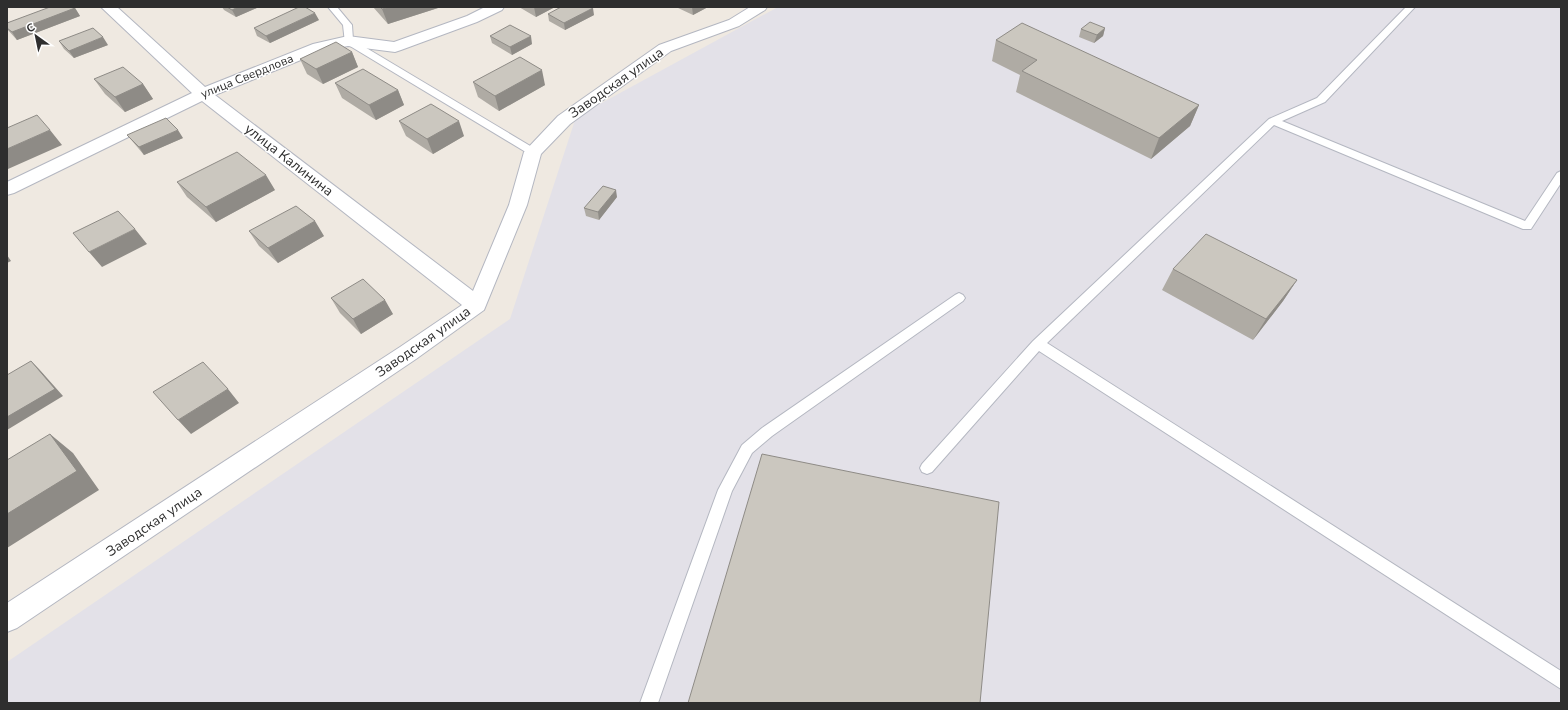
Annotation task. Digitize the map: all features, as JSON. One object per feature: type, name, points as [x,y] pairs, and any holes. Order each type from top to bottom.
[{"type":"street","name":"улица Калинина","points":[[108,7],[203,94],[477,305]]},
{"type":"street","name":"улица Свердлова","points":[[7,189],[203,94],[319,47],[348,41],[395,47],[472,19],[497,7]]},
{"type":"street","name":"Заводская улица","points":[[7,619],[408,353],[477,305],[518,205],[533,152],[564,120],[665,48],[734,23],[760,7]]},
{"type":"lane","points":[[332,7],[347,25],[348,41],[533,152]]},
{"type":"lane","points":[[927,468],[1038,344],[1273,121],[1321,100],[1412,7]]},
{"type":"lane","points":[[1273,121],[1528,226],[1561,175]]},
{"type":"lane","points":[[649,703],[725,490],[747,449],[767,432],[959,298]]},
{"type":"lane","points":[[1038,344],[1561,680]]},
{"type":"shaded area","points":[[778,7],[1561,7],[1561,703],[7,703],[7,662],[510,319],[576,117]]},
{"type":"building","points":[[50,7],[75,8],[12,32],[7,28],[7,23]]},
{"type":"building","points":[[227,7],[238,7],[232,10]]},
{"type":"building","points":[[299,7],[305,7],[315,13],[266,36],[254,28]]},
{"type":"building","points":[[561,7],[593,8],[564,23],[548,14]]},
{"type":"building","points":[[1090,22],[1105,28],[1097,35],[1081,29]]},
{"type":"building","points":[[1022,23],[1199,105],[1159,138],[1022,71],[1037,60],[996,40]]},
{"type":"building","points":[[510,25],[531,36],[510,47],[490,36]]},
{"type":"building","points":[[93,28],[103,37],[69,51],[59,41]]},
{"type":"building","points":[[336,42],[352,52],[316,69],[300,59]]},
{"type":"building","points":[[520,57],[542,70],[495,96],[473,82]]},
{"type":"building","points":[[123,67],[143,84],[115,97],[94,79]]},
{"type":"building","points":[[363,69],[398,90],[369,105],[335,83]]},
{"type":"building","points":[[431,104],[459,121],[427,139],[399,121]]},
{"type":"building","points":[[37,115],[50,130],[7,149],[7,128]]},
{"type":"building","points":[[166,118],[178,130],[139,147],[127,135]]},
{"type":"building","points":[[237,152],[266,175],[206,207],[177,182]]},
{"type":"building","points":[[603,186],[616,190],[598,212],[584,208]]},
{"type":"building","points":[[296,206],[315,221],[268,248],[249,231]]},
{"type":"building","points":[[118,211],[135,229],[89,252],[73,233]]},
{"type":"building","points":[[1206,234],[1297,280],[1266,319],[1173,269]]},
{"type":"building","points":[[363,279],[385,300],[353,319],[331,298]]},
{"type":"building","points":[[31,361],[55,389],[7,417],[7,375]]},
{"type":"building","points":[[203,362],[228,389],[178,420],[153,392]]},
{"type":"building","points":[[50,434],[77,471],[7,514],[7,460]]},
{"type":"building","points":[[762,454],[999,502],[980,703],[688,703]]}]
